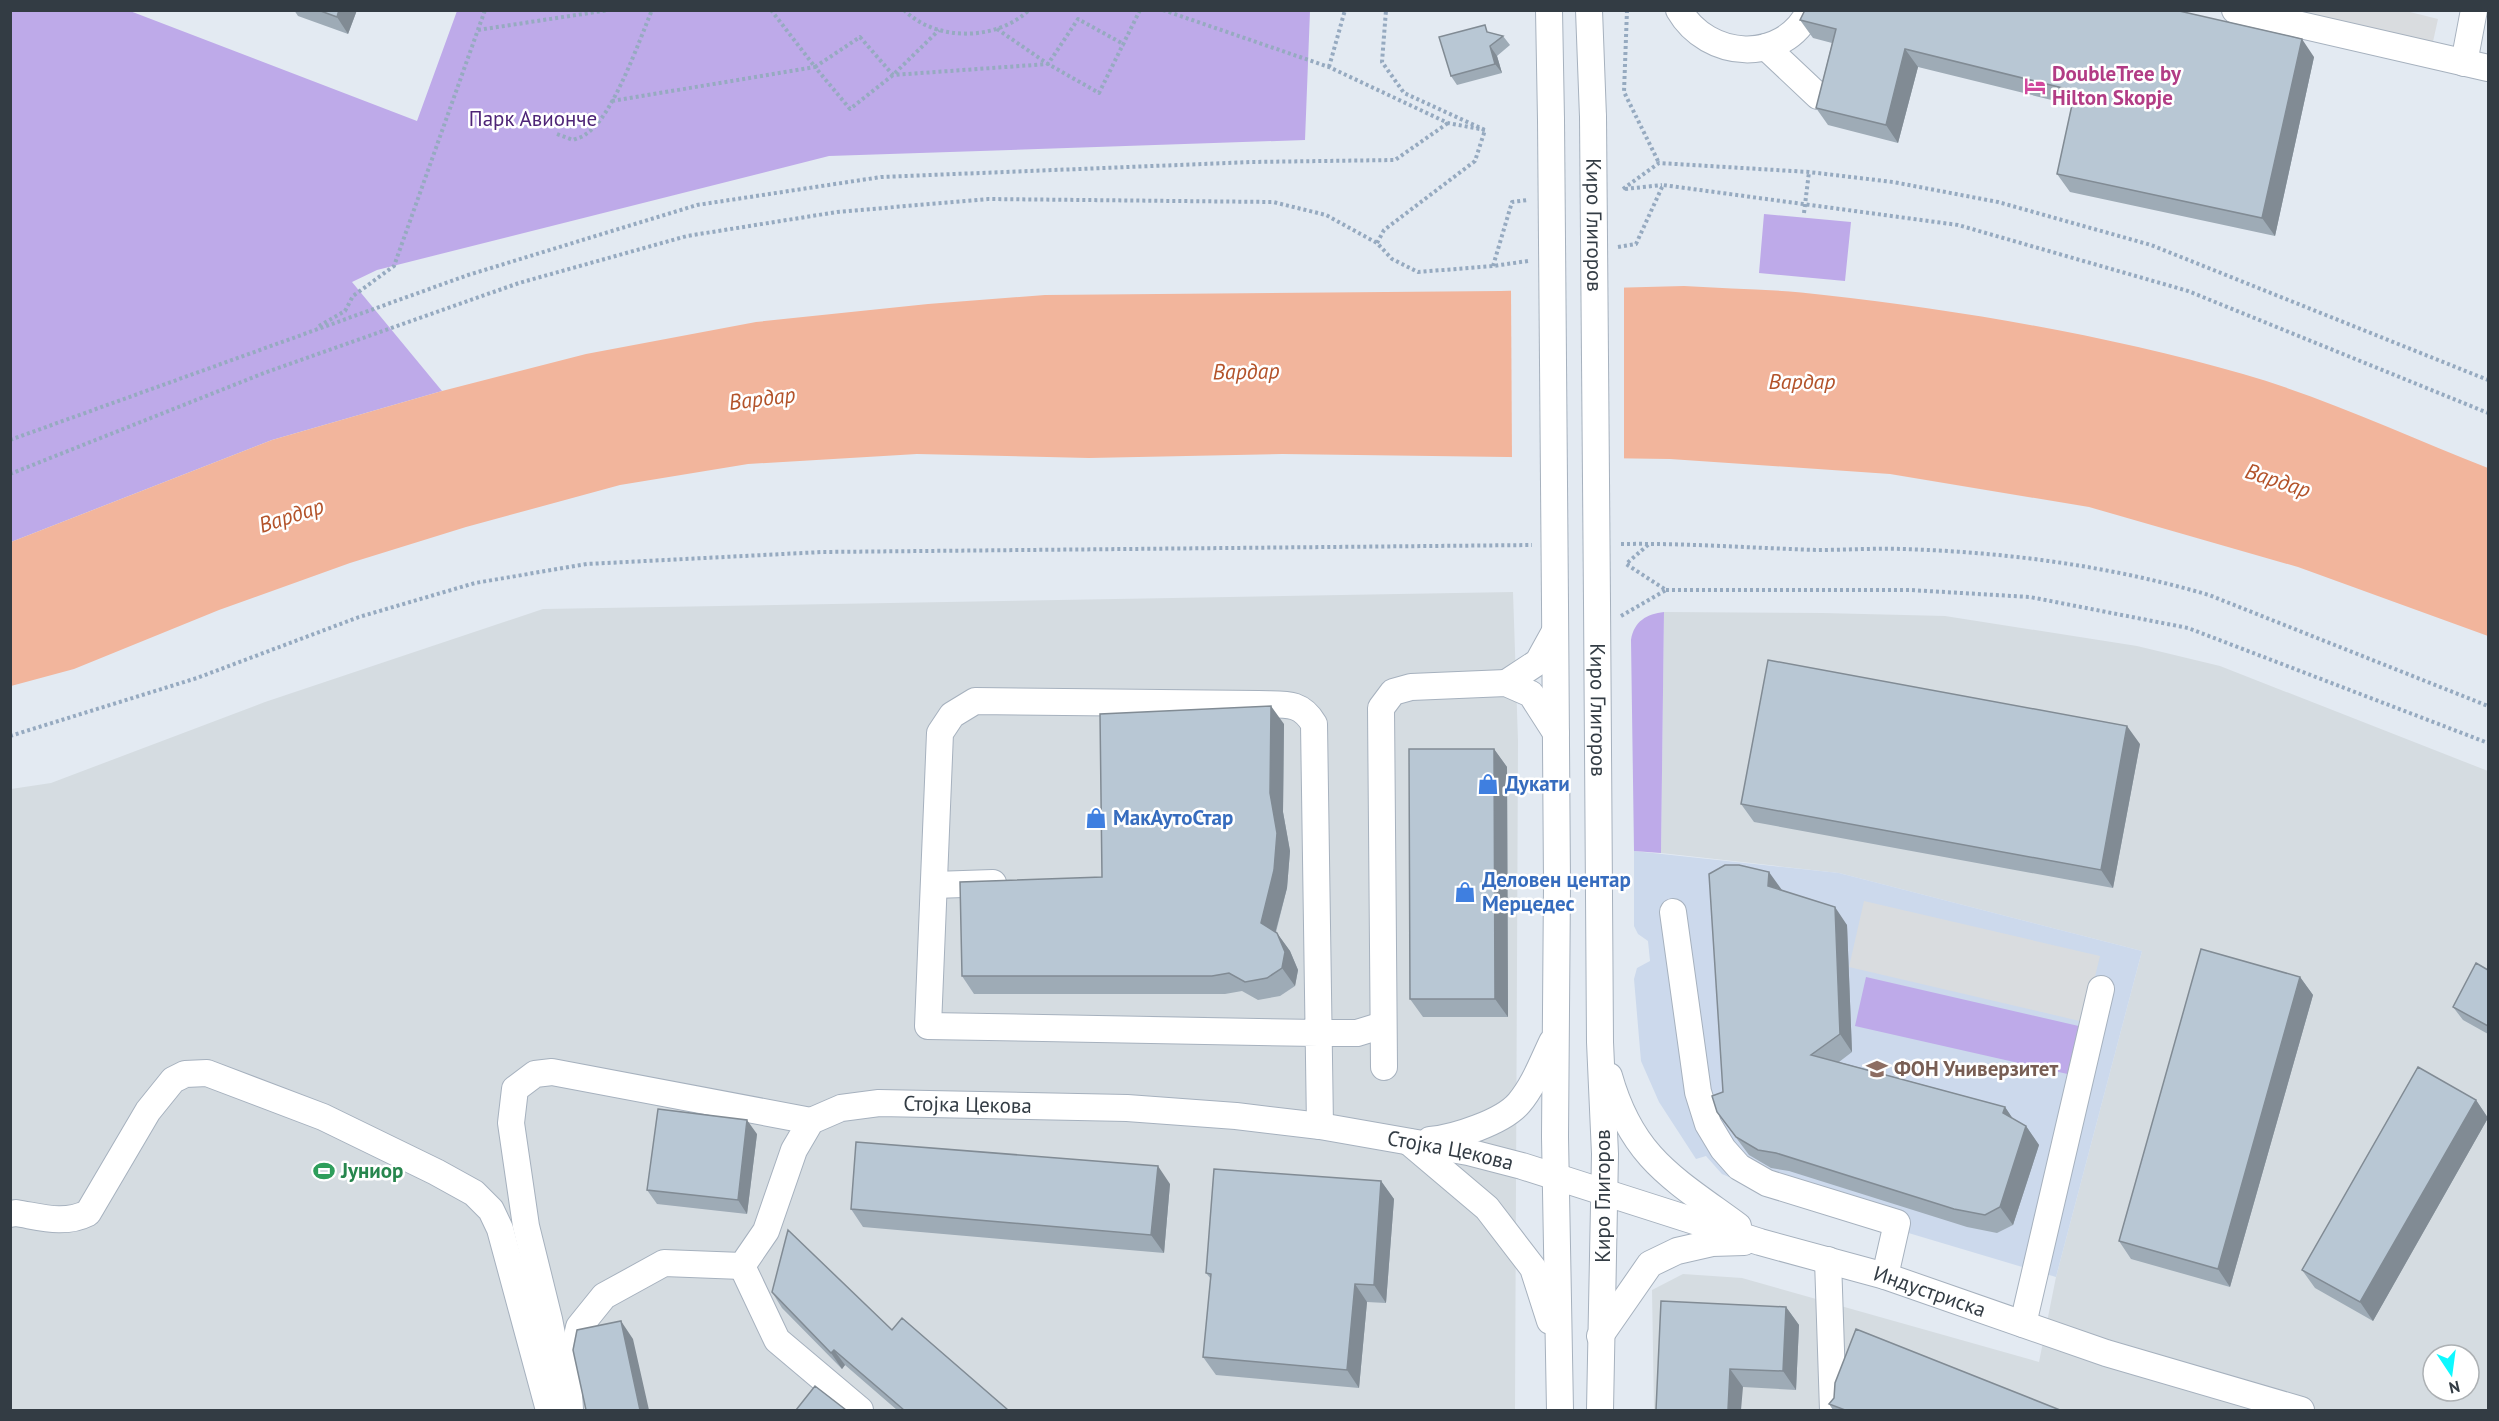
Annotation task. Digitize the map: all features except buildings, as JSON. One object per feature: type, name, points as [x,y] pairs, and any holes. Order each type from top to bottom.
[{"type":"street","name":"Киро Глигоров","points":[[1549,10],[1556,733],[1556,1178],[1560,1410]]},
{"type":"street","name":"Киро Глигоров","points":[[1589,10],[1593,117],[1600,1042],[1605,1154],[1600,1410]]},
{"type":"street","points":[[1679,10],[1686,22],[1702,37],[1722,47],[1744,50],[1766,47],[1789,36],[1806,19],[1810,10]]},
{"type":"street","points":[[2235,10],[2476,66],[2474,10]]},
{"type":"street","points":[[1766,47],[1818,96]]},
{"type":"street","points":[[1506,684],[1538,662],[1555,632]]},
{"type":"street","points":[[1384,1067],[1381,708],[1393,692],[1411,687],[1506,684],[1531,694],[1556,733]]},
{"type":"street","points":[[1320,1126],[1318,1033],[1314,724],[1307,712],[1293,706],[975,700],[952,715],[940,733],[928,1026],[1318,1033],[1357,1033],[1383,1025]]},
{"type":"street","points":[[934,885],[1014,883]]},
{"type":"street","points":[[1673,912],[1698,1092],[1714,1134],[1733,1161],[1755,1178],[1897,1223],[1885,1276]]},
{"type":"street","points":[[2023,1324],[2101,989]]},
{"type":"street","points":[[1409,1142],[1441,1139],[1481,1127],[1517,1106],[1532,1086],[1555,1036]]},
{"type":"street","points":[[1600,1042],[1619,1106],[1633,1135],[1644,1150],[1667,1174],[1760,1242]]},
{"type":"street","points":[[568,1410],[526,1226],[511,1123],[515,1089],[535,1074],[552,1072],[811,1121],[794,1150],[766,1231],[742,1266]]},
{"type":"street","points":[[10,1214],[62,1221],[76,1219],[88,1213],[148,1111],[173,1080],[185,1074],[207,1073],[323,1117],[474,1193],[491,1210],[500,1229],[549,1410]]},
{"type":"street","name":"Стојка Цекова","points":[[811,1121],[841,1108],[879,1103],[1127,1108],[1236,1116],[1320,1126],[1468,1152],[1522,1166],[1556,1178]]},
{"type":"street","points":[[1409,1142],[1487,1208],[1533,1268],[1544,1298],[1560,1363]]},
{"type":"street","name":"Индустриска","points":[[1556,1178],[1729,1230],[1760,1242],[1885,1276],[2106,1353],[2301,1410]]},
{"type":"street","points":[[1600,1336],[1650,1264],[1677,1251],[1712,1243],[1760,1242]]},
{"type":"street","points":[[1828,1260],[1833,1410]]},
{"type":"street","points":[[568,1410],[568,1377],[579,1327],[604,1296],[664,1263],[742,1266]]},
{"type":"street","points":[[742,1266],[777,1340],[860,1410]]},
{"type":"path","points":[[310,331],[345,311],[353,296],[394,266],[485,10]]},
{"type":"path","points":[[478,30],[609,10]]},
{"type":"path","points":[[557,134],[573,140],[587,134],[600,121],[612,101],[652,10]]},
{"type":"path","points":[[771,10],[850,109],[893,75],[939,30]]},
{"type":"path","points":[[904,10],[911,17],[939,30],[968,34],[997,29],[1022,17],[1029,10]]},
{"type":"path","points":[[997,29],[1048,64],[1099,93],[1125,45],[1140,10]]},
{"type":"path","points":[[1163,10],[1329,67],[1448,123],[1485,130]]},
{"type":"path","points":[[1329,67],[1345,10]]},
{"type":"path","points":[[1386,10],[1382,62],[1404,93],[1485,130]]},
{"type":"path","points":[[1627,10],[1624,92],[1659,163]]},
{"type":"path","points":[[1048,64],[1078,19],[1125,45]]},
{"type":"path","points":[[612,101],[815,67],[860,37],[893,75]]},
{"type":"path","points":[[893,75],[1048,64]]},
{"type":"path","points":[[10,440],[468,275],[697,205],[881,177],[1252,162],[1395,160],[1448,123]]},
{"type":"path","points":[[1377,243],[1384,230],[1475,160],[1485,130]]},
{"type":"path","points":[[1623,189],[1659,163],[1809,172],[1893,182],[1998,202],[2151,245],[2488,381]]},
{"type":"path","points":[[1804,213],[1809,172]]},
{"type":"path","points":[[1614,247],[1636,244],[1663,184],[1958,225],[2188,291],[2488,413]]},
{"type":"path","points":[[10,474],[264,373],[519,283],[687,236],[837,212],[988,199],[1273,202],[1326,215],[1377,243],[1392,259],[1418,272],[1537,260]]},
{"type":"path","points":[[1613,544],[1649,543],[1820,550],[1915,550],[1990,555],[2103,569],[2165,582],[2209,595],[2488,706]]},
{"type":"path","points":[[1649,543],[1626,564],[1666,590]]},
{"type":"path","points":[[10,736],[197,678],[359,617],[475,583],[587,564],[822,552],[1541,544]]},
{"type":"path","points":[[1597,630],[1666,590],[1910,590],[2030,597],[2188,628],[2488,743]]},
{"type":"shaded area","points":[[2402,10],[2438,19],[2430,55],[2237,11]]},
{"type":"shaded area","points":[[1513,592],[1518,741],[1515,1410],[11,1410],[11,789],[51,783],[265,702],[543,609]]},
{"type":"shaded area","points":[[1664,612],[1945,616],[2137,646],[2220,666],[2488,771],[2488,1410],[1654,1410],[1652,1290],[1683,1274],[1742,1278],[2039,1362],[2056,1277],[2142,951],[1839,873],[1661,853]]},
{"type":"shaded area","name":"ФОН Универзитет","points":[[1634,851],[1839,873],[2142,951],[2056,1277],[1748,1185],[1722,1174],[1706,1156],[1696,1159],[1659,1102],[1641,1061],[1634,979],[1637,968],[1650,961],[1648,941],[1638,934],[1634,926]]},
{"type":"shaded area","points":[[1864,901],[2100,956],[2084,1022],[1849,967]]},
{"type":"green space","name":"Парк Авионче","points":[[11,11],[130,11],[417,121],[457,11],[1310,11],[1305,140],[829,156],[377,270],[352,282],[442,391],[272,440],[11,542]]},
{"type":"green space","points":[[1764,214],[1851,222],[1845,281],[1759,273]]},
{"type":"green space","points":[[1664,612],[1661,853],[1634,851],[1631,640],[1638,623],[1647,617]]},
{"type":"green space","points":[[1866,977],[2083,1027],[2072,1075],[1855,1026]]},
{"type":"water","name":"Вардар","points":[[1684,286],[1789,291],[1877,301],[2035,326],[2140,347],[2274,384],[2336,406],[2488,468],[2488,636],[2298,567],[2089,507],[1890,474],[1670,459],[1282,454],[1089,458],[917,454],[748,464],[620,485],[466,527],[350,563],[219,610],[74,669],[11,686],[11,542],[272,440],[442,391],[586,354],[756,322],[928,304],[1045,295],[1501,291]]},
{"type":"pier","points":[[1624,284],[1624,462],[1512,461],[1511,288]]},
{"type":"place","name":"DoubleTree by Hilton Skopje","points":[[2035,86]]},
{"type":"place","name":"Дукати","points":[[1488,784]]},
{"type":"place","name":"МакАутоСтар","points":[[1096,818]]},
{"type":"place","name":"Деловен центар Мерцедес","points":[[1465,892]]},
{"type":"place","name":"ФОН Универзитет","points":[[1877,1069]]},
{"type":"place","name":"Јуниор","points":[[324,1171]]}]
